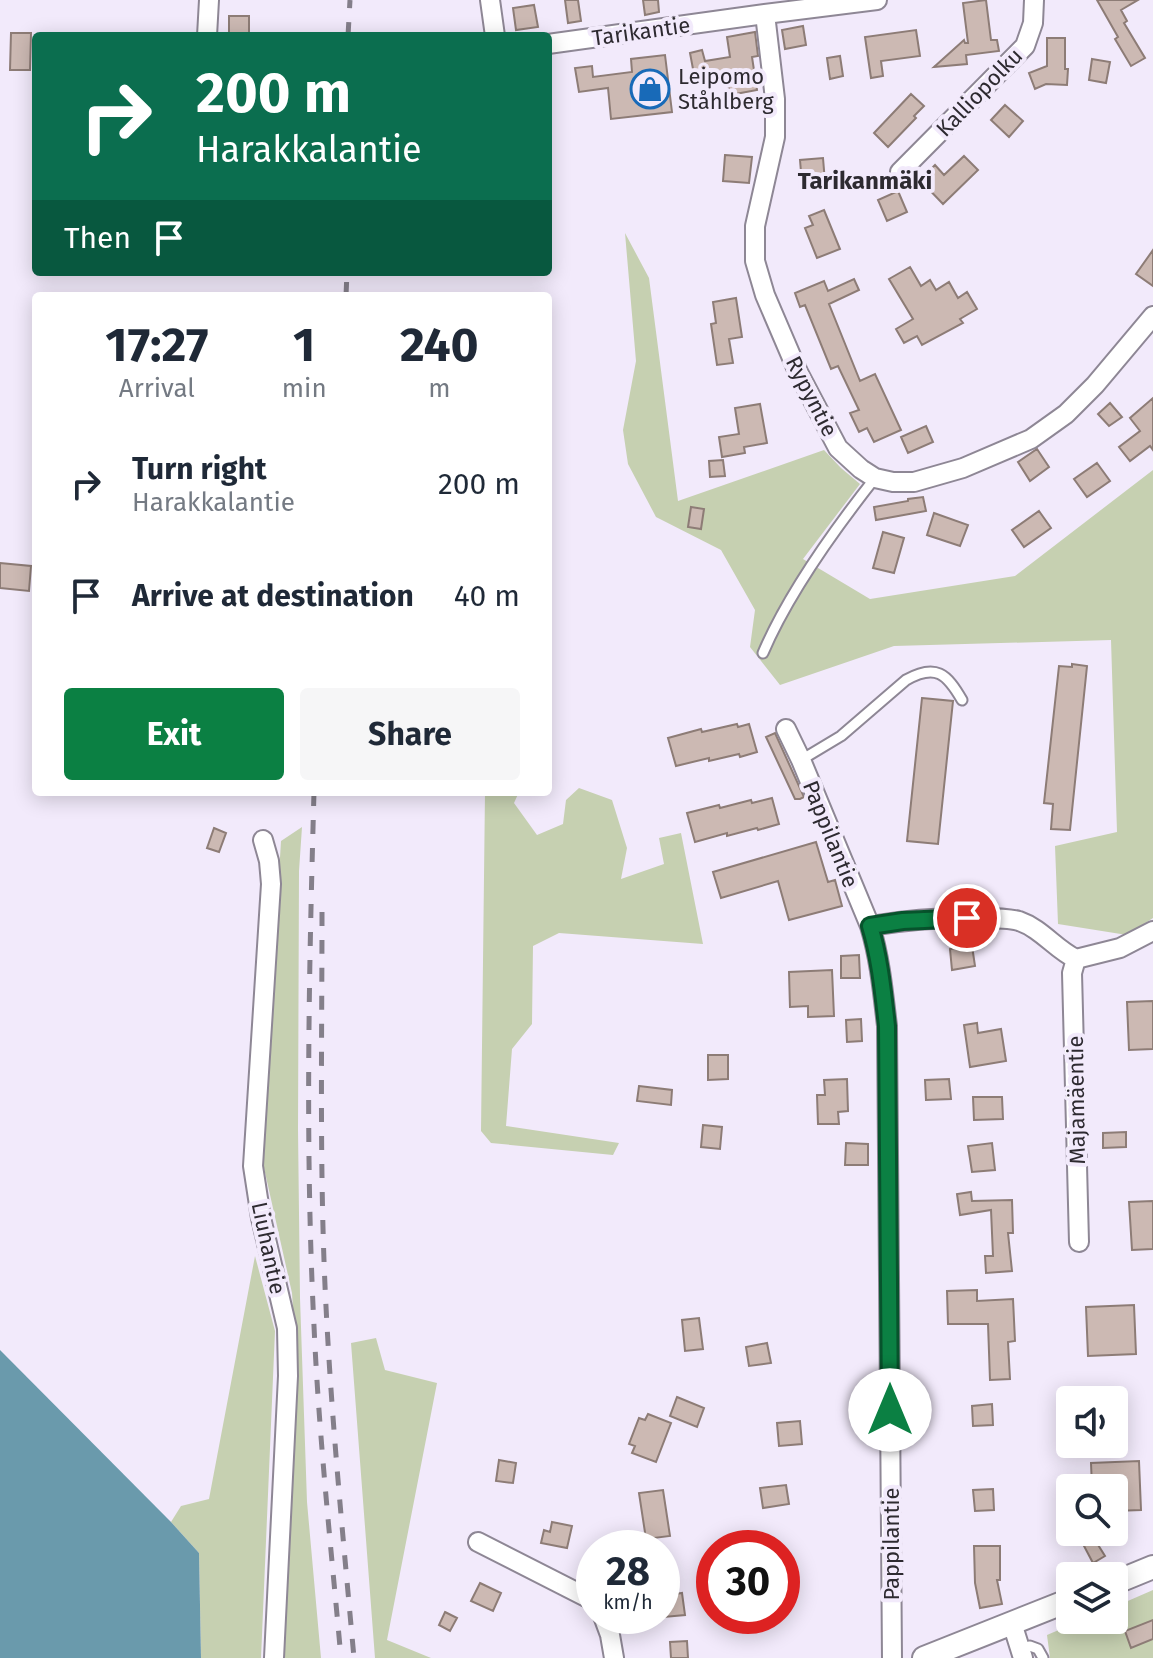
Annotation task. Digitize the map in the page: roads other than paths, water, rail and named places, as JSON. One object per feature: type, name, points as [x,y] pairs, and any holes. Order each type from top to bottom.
[{"type":"street","points":[[207,32],[209,0]]},
{"type":"street","points":[[490,0],[494,32]]},
{"type":"street","name":"Tarikantie","points":[[552,43],[877,0]]},
{"type":"street","name":"Kalliopolku","points":[[900,172],[1025,46],[1033,23],[1034,0]]},
{"type":"street","name":"Rypyntie","points":[[765,14],[775,99],[775,137],[755,226],[755,261],[765,295],[798,372],[831,436],[849,459],[875,478]]},
{"type":"street","points":[[875,478],[914,482],[963,468],[1031,439],[1066,414],[1095,385],[1153,316]]},
{"type":"street","name":"Pappilantie","points":[[786,729],[870,926],[881,970],[887,1026],[892,1658]]},
{"type":"street","name":"Liuhantie","points":[[263,840],[271,884],[253,1166],[261,1218],[287,1328],[288,1376],[274,1658]]},
{"type":"street","points":[[870,926],[967,918],[1019,921],[1046,936],[1055,946],[1076,959],[1120,948],[1153,931]]},
{"type":"street","name":"Majamäentie","points":[[1076,959],[1072,973],[1079,1242]]},
{"type":"street","points":[[478,1542],[576,1592]]},
{"type":"street","points":[[1128,1577],[1153,1567]]},
{"type":"street","points":[[924,1658],[1056,1606]]},
{"type":"street","points":[[1012,1623],[1022,1653]]},
{"type":"street","points":[[610,1634],[614,1658]]},
{"type":"lane","points":[[763,653],[799,584],[875,478]]},
{"type":"lane","points":[[801,760],[841,736],[906,680],[916,675],[936,672],[944,675],[962,700]]},
{"type":"lane","points":[[1022,1653],[1030,1646],[1038,1649],[1043,1658]]},
{"type":"water","points":[[0,1350],[199,1553],[201,1658],[0,1658]]},
{"type":"railway","points":[[348,32],[350,0]]},
{"type":"railway","points":[[346,292],[347,276]]},
{"type":"railway","points":[[314,796],[309,1059],[311,1259],[319,1409],[341,1658]]},
{"type":"railway","points":[[322,912],[324,1274],[332,1408],[354,1658]]},
{"type":"place","name":"Leipomo Ståhlberg","points":[[650,89]]},
{"type":"district","name":"Tarikanmäki","points":[[865,181]]}]
